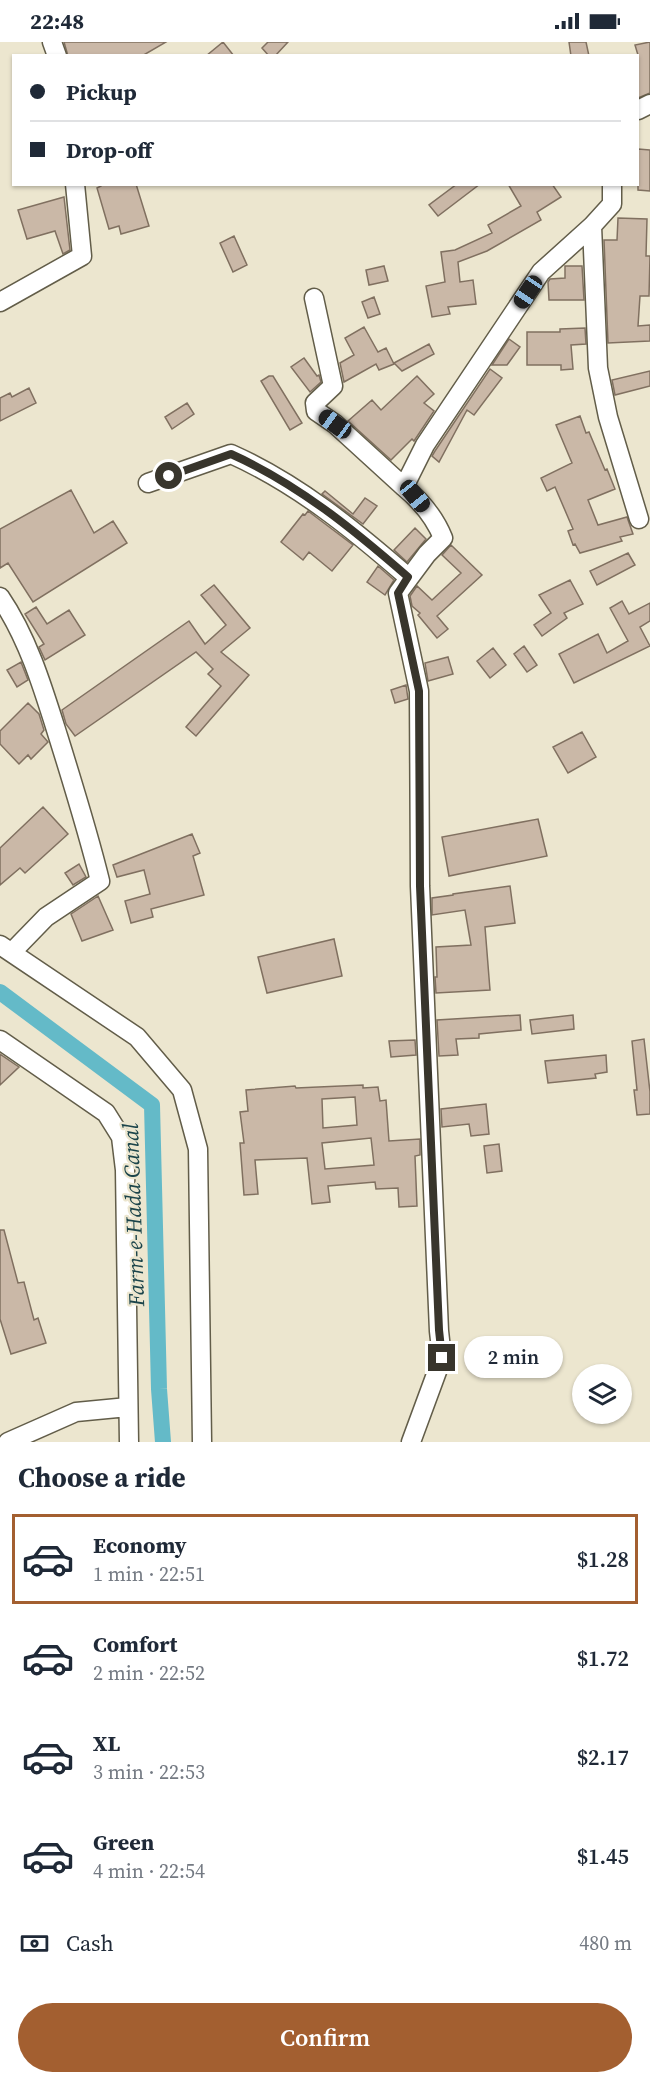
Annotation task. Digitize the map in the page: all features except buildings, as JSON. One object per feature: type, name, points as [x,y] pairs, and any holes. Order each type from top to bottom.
[{"type":"street","points":[[0,302],[82,256],[75,186]]},
{"type":"street","points":[[404,487],[425,445],[541,273],[592,226],[612,204],[612,186]]},
{"type":"street","points":[[592,226],[598,368],[608,417],[639,519]]},
{"type":"street","points":[[314,298],[333,386],[315,404],[316,411],[335,424],[415,496],[437,523],[442,538],[408,577],[398,593],[419,691],[420,886],[442,1358],[411,1442]]},
{"type":"street","points":[[148,483],[231,454],[262,468],[343,522],[408,577]]},
{"type":"street","points":[[0,597],[15,619],[46,697],[85,820],[100,881],[46,917],[6,948],[137,1036],[182,1090],[198,1149],[202,1442]]},
{"type":"street","points":[[0,1040],[106,1113],[120,1137],[125,1170],[129,1442]]},
{"type":"street","points":[[8,1442],[76,1412],[128,1407]]},
{"type":"street","points":[[0,1436],[2,1442]]},
{"type":"waterway","name":"Farm-e-Hada Canal","points":[[0,992],[152,1105],[159,1389],[163,1442]]},
{"type":"route","points":[[169,476],[231,454],[262,468],[343,522],[408,577],[398,593],[419,691],[420,886],[442,1358]]}]
